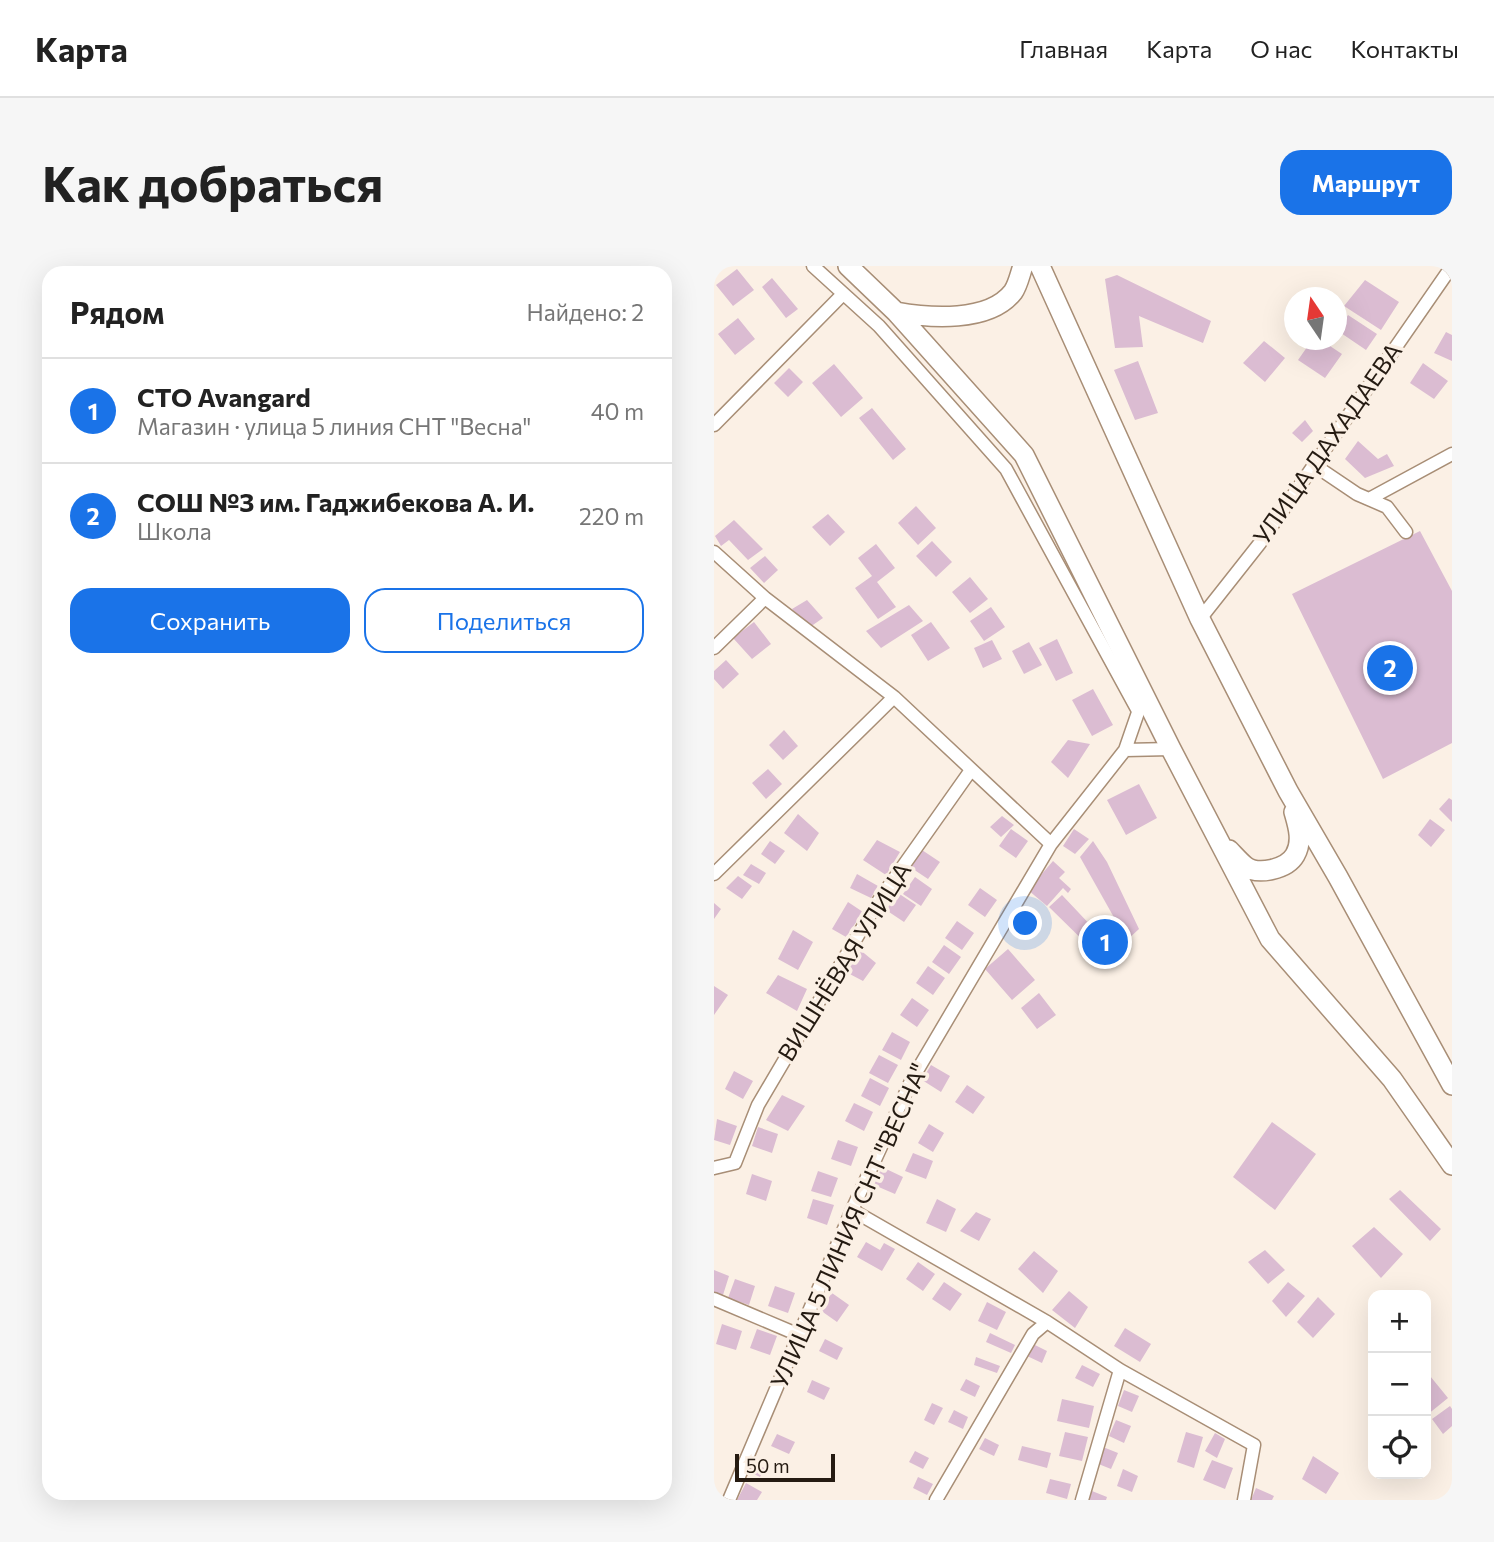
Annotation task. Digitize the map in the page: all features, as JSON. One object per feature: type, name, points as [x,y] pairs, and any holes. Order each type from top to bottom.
[{"type":"main road","points":[[848,266],[896,312],[1024,455],[1141,703],[1171,749],[1270,939],[1392,1079],[1452,1165]]},
{"type":"main road","points":[[896,312],[940,317],[965,316],[995,306],[1012,293],[1023,266]]},
{"type":"main road","points":[[1040,266],[1200,620],[1288,791],[1452,1085]]},
{"type":"main road","points":[[1216,836],[1247,868],[1267,870],[1282,867],[1295,856],[1300,835],[1288,791]]},
{"type":"street","points":[[813,266],[879,326],[1006,469],[1141,703]]},
{"type":"street","name":"УЛИЦА ДАХАДАЕВА","points":[[1200,620],[1260,543],[1452,266]]},
{"type":"street","points":[[714,425],[843,294]]},
{"type":"street","points":[[1369,499],[1452,454]]},
{"type":"street","points":[[1314,465],[1357,494],[1387,507],[1406,532]]},
{"type":"street","points":[[714,552],[765,598],[894,697],[1051,844]]},
{"type":"street","points":[[714,648],[765,598]]},
{"type":"street","points":[[714,874],[894,697]]},
{"type":"street","name":"УЛИЦА 5 ЛИНИЯ СНТ \"ВЕСНА\"","points":[[729,1500],[852,1210],[911,1081],[1051,844],[1125,750],[1141,703]]},
{"type":"street","points":[[1125,750],[1171,749]]},
{"type":"street","name":"ВИШНЁВАЯ УЛИЦА","points":[[714,1168],[735,1163],[758,1105],[877,904],[971,770]]},
{"type":"street","points":[[852,1210],[1047,1322],[1120,1370],[1254,1445],[1244,1500]]},
{"type":"street","points":[[714,1299],[799,1335]]},
{"type":"street","points":[[936,1500],[1020,1354],[1033,1334],[1047,1322]]},
{"type":"street","points":[[1082,1500],[1120,1370]]},
{"type":"building","points":[[737,269],[754,290],[733,306],[716,285]]},
{"type":"building","points":[[1117,275],[1211,321],[1203,343],[1139,316],[1143,347],[1115,348],[1105,279]]},
{"type":"building","points":[[772,278],[798,309],[786,318],[762,287]]},
{"type":"building","points":[[1365,280],[1399,302],[1381,330],[1347,308],[1347,302]]},
{"type":"building","points":[[1347,317],[1377,334],[1366,350],[1347,337]]},
{"type":"building","points":[[738,318],[755,339],[735,355],[718,334]]},
{"type":"building","points":[[1446,332],[1452,335],[1452,361],[1434,353]]},
{"type":"building","points":[[1264,341],[1285,358],[1265,382],[1243,363]]},
{"type":"building","points":[[1305,350],[1336,350],[1342,354],[1325,378],[1298,360]]},
{"type":"building","points":[[1138,361],[1158,413],[1135,420],[1114,370]]},
{"type":"building","points":[[1423,363],[1448,381],[1434,399],[1410,383]]},
{"type":"building","points":[[834,364],[863,398],[841,417],[812,383]]},
{"type":"building","points":[[789,368],[803,382],[788,397],[774,383]]},
{"type":"building","points":[[872,408],[906,449],[893,460],[859,418]]},
{"type":"building","points":[[1305,420],[1313,431],[1302,442],[1292,433]]},
{"type":"building","points":[[1358,441],[1378,459],[1387,454],[1394,466],[1365,478],[1345,459]]},
{"type":"building","points":[[916,506],[936,528],[918,545],[898,523]]},
{"type":"building","points":[[828,514],[845,532],[830,546],[812,527]]},
{"type":"building","points":[[734,520],[763,549],[748,560],[729,540],[721,546],[715,536]]},
{"type":"building","points":[[1420,531],[1452,591],[1452,743],[1383,779],[1292,594]]},
{"type":"building","points":[[932,541],[952,562],[936,577],[916,556]]},
{"type":"building","points":[[876,544],[895,568],[877,582],[896,607],[878,619],[855,588],[872,576],[858,558]]},
{"type":"building","points":[[765,556],[778,570],[764,583],[750,568]]},
{"type":"building","points":[[970,577],[988,599],[970,613],[952,592]]},
{"type":"building","points":[[807,600],[823,618],[810,627],[792,609]]},
{"type":"building","points":[[909,605],[923,621],[881,648],[866,631]]},
{"type":"building","points":[[991,607],[1005,627],[984,641],[970,621]]},
{"type":"building","points":[[754,622],[771,644],[752,659],[733,638]]},
{"type":"building","points":[[931,622],[950,648],[928,661],[911,635]]},
{"type":"building","points":[[1057,639],[1073,673],[1056,681],[1039,648]]},
{"type":"building","points":[[992,640],[1002,659],[983,668],[974,648]]},
{"type":"building","points":[[1029,642],[1042,665],[1024,674],[1012,651]]},
{"type":"building","points":[[726,660],[739,674],[723,689],[714,679],[714,671]]},
{"type":"building","points":[[1093,689],[1113,725],[1092,736],[1072,700]]},
{"type":"building","points":[[784,730],[798,746],[783,760],[769,745]]},
{"type":"building","points":[[1068,740],[1090,744],[1068,778],[1051,762]]},
{"type":"building","points":[[768,769],[782,784],[766,799],[752,783]]},
{"type":"building","points":[[1139,784],[1157,818],[1126,835],[1107,800]]},
{"type":"building","points":[[1449,798],[1452,800],[1452,822],[1439,809]]},
{"type":"building","points":[[798,814],[819,833],[807,851],[784,833]]},
{"type":"building","points":[[1002,816],[1014,825],[1001,837],[990,827]]},
{"type":"building","points":[[1430,819],[1445,830],[1431,847],[1418,835]]},
{"type":"building","points":[[1011,829],[1028,841],[1016,858],[999,846]]},
{"type":"building","points":[[1074,829],[1089,839],[1075,854],[1063,846]]},
{"type":"building","points":[[877,840],[900,852],[886,875],[863,860]]},
{"type":"building","points":[[770,841],[785,851],[775,864],[761,854]]},
{"type":"building","points":[[1093,841],[1107,862],[1139,929],[1104,961],[1049,907],[1062,895],[1095,930],[1106,934],[1113,928],[1116,921],[1080,857]]},
{"type":"building","points":[[922,850],[940,862],[928,879],[910,867]]},
{"type":"building","points":[[1053,861],[1065,872],[1059,878],[1071,889],[1068,893],[1063,888],[1047,906],[1028,890]]},
{"type":"building","points":[[751,864],[766,873],[759,884],[743,875]]},
{"type":"building","points":[[857,874],[878,886],[871,898],[850,888]]},
{"type":"building","points":[[738,876],[752,886],[742,899],[726,888]]},
{"type":"building","points":[[915,877],[932,889],[921,906],[903,894]]},
{"type":"building","points":[[980,888],[997,900],[985,917],[968,905]]},
{"type":"building","points":[[898,893],[916,905],[904,922],[886,910]]},
{"type":"building","points":[[848,902],[863,912],[846,937],[832,929]]},
{"type":"building","points":[[714,903],[721,909],[714,919]]},
{"type":"building","points":[[957,921],[974,933],[962,950],[945,938]]},
{"type":"building","points":[[793,930],[813,942],[798,970],[778,959]]},
{"type":"building","points":[[944,945],[961,957],[949,974],[932,962]]},
{"type":"building","points":[[859,949],[876,963],[863,981],[844,971]]},
{"type":"building","points":[[1008,949],[1035,980],[1012,1000],[985,969]]},
{"type":"building","points":[[928,966],[945,978],[933,995],[916,983]]},
{"type":"building","points":[[778,975],[807,989],[797,1011],[766,993]]},
{"type":"building","points":[[714,986],[728,995],[714,1015]]},
{"type":"building","points":[[1039,993],[1056,1015],[1037,1029],[1021,1008]]},
{"type":"building","points":[[912,998],[929,1010],[917,1027],[900,1015]]},
{"type":"building","points":[[892,1032],[910,1042],[901,1060],[882,1050]]},
{"type":"building","points":[[879,1055],[898,1065],[888,1083],[869,1073]]},
{"type":"building","points":[[931,1065],[950,1076],[941,1092],[922,1080]]},
{"type":"building","points":[[734,1071],[753,1081],[743,1099],[725,1089]]},
{"type":"building","points":[[870,1078],[889,1088],[880,1106],[861,1096]]},
{"type":"building","points":[[967,1085],[985,1097],[973,1114],[955,1102]]},
{"type":"building","points":[[782,1095],[805,1106],[788,1131],[766,1120]]},
{"type":"building","points":[[854,1103],[873,1112],[864,1131],[845,1121]]},
{"type":"building","points":[[717,1119],[737,1126],[730,1145],[714,1140]]},
{"type":"building","points":[[1272,1122],[1316,1154],[1275,1210],[1233,1177]]},
{"type":"building","points":[[929,1124],[944,1133],[933,1152],[918,1143]]},
{"type":"building","points":[[758,1127],[778,1134],[772,1153],[752,1146]]},
{"type":"building","points":[[838,1140],[858,1147],[851,1166],[831,1159]]},
{"type":"building","points":[[913,1153],[933,1161],[926,1179],[905,1171]]},
{"type":"building","points":[[882,1167],[903,1177],[895,1194],[874,1185]]},
{"type":"building","points":[[818,1171],[838,1178],[831,1197],[811,1191]]},
{"type":"building","points":[[752,1174],[772,1181],[766,1201],[746,1194]]},
{"type":"building","points":[[1400,1190],[1441,1229],[1430,1241],[1389,1199]]},
{"type":"building","points":[[813,1199],[834,1205],[827,1225],[807,1218]]},
{"type":"building","points":[[937,1199],[956,1209],[946,1232],[926,1223]]},
{"type":"building","points":[[976,1212],[991,1219],[979,1241],[960,1231]]},
{"type":"building","points":[[1374,1227],[1403,1254],[1381,1278],[1352,1246]]},
{"type":"building","points":[[866,1242],[880,1250],[884,1243],[895,1249],[882,1271],[857,1257]]},
{"type":"building","points":[[1265,1250],[1285,1270],[1268,1284],[1248,1262]]},
{"type":"building","points":[[1034,1251],[1058,1271],[1043,1293],[1018,1269]]},
{"type":"building","points":[[918,1262],[935,1274],[923,1291],[906,1279]]},
{"type":"building","points":[[714,1270],[729,1276],[723,1295],[714,1292]]},
{"type":"building","points":[[735,1279],[755,1286],[749,1305],[728,1298]]},
{"type":"building","points":[[944,1282],[962,1294],[950,1311],[932,1299]]},
{"type":"building","points":[[1288,1282],[1305,1296],[1286,1317],[1272,1301]]},
{"type":"building","points":[[775,1286],[795,1293],[788,1313],[768,1306]]},
{"type":"building","points":[[1069,1291],[1088,1307],[1075,1328],[1052,1310]]},
{"type":"building","points":[[832,1293],[849,1305],[837,1322],[820,1310]]},
{"type":"building","points":[[1318,1297],[1335,1314],[1313,1338],[1297,1322]]},
{"type":"building","points":[[987,1302],[1006,1312],[997,1330],[978,1321]]},
{"type":"building","points":[[722,1324],[742,1331],[736,1350],[716,1344]]},
{"type":"building","points":[[1125,1328],[1151,1344],[1140,1362],[1114,1346]]},
{"type":"building","points":[[757,1329],[777,1336],[770,1355],[750,1348]]},
{"type":"building","points":[[990,1333],[1015,1345],[1011,1353],[986,1342]]},
{"type":"building","points":[[825,1339],[843,1348],[837,1360],[819,1351]]},
{"type":"building","points":[[1033,1344],[1047,1351],[1042,1363],[1027,1356]]},
{"type":"building","points":[[976,1357],[1000,1366],[997,1373],[974,1365]]},
{"type":"building","points":[[1082,1365],[1100,1374],[1093,1387],[1075,1378]]},
{"type":"building","points":[[1431,1377],[1448,1398],[1431,1412]]},
{"type":"building","points":[[966,1379],[980,1386],[975,1397],[960,1390]]},
{"type":"building","points":[[812,1380],[830,1388],[824,1400],[807,1392]]},
{"type":"building","points":[[1124,1390],[1139,1396],[1132,1412],[1118,1406]]},
{"type":"building","points":[[1062,1399],[1094,1406],[1089,1428],[1057,1421]]},
{"type":"building","points":[[932,1403],[943,1408],[934,1425],[924,1420]]},
{"type":"building","points":[[1450,1406],[1452,1426],[1443,1434],[1432,1419]]},
{"type":"building","points":[[954,1410],[968,1417],[963,1429],[948,1422]]},
{"type":"building","points":[[1116,1420],[1131,1426],[1124,1443],[1109,1436]]},
{"type":"building","points":[[1065,1432],[1088,1437],[1082,1461],[1059,1456]]},
{"type":"building","points":[[1186,1432],[1203,1437],[1194,1468],[1177,1462]]},
{"type":"building","points":[[1215,1433],[1225,1439],[1217,1458],[1205,1451]]},
{"type":"building","points":[[777,1434],[795,1442],[789,1454],[771,1446]]},
{"type":"building","points":[[985,1438],[999,1445],[994,1456],[979,1449]]},
{"type":"building","points":[[1022,1446],[1051,1453],[1047,1468],[1018,1460]]},
{"type":"building","points":[[1103,1447],[1118,1453],[1111,1469],[1096,1463]]},
{"type":"building","points":[[915,1451],[929,1458],[923,1469],[909,1462]]},
{"type":"building","points":[[1313,1456],[1339,1473],[1326,1494],[1302,1479]]},
{"type":"building","points":[[1212,1460],[1233,1468],[1225,1489],[1203,1480]]},
{"type":"building","points":[[754,1463],[764,1468],[760,1477],[750,1472]]},
{"type":"building","points":[[1123,1469],[1138,1476],[1132,1492],[1117,1486]]},
{"type":"building","points":[[918,1477],[933,1484],[927,1495],[913,1488]]},
{"type":"building","points":[[1050,1479],[1071,1484],[1067,1499],[1046,1493]]},
{"type":"building","points":[[746,1483],[762,1492],[757,1500],[737,1500]]},
{"type":"building","points":[[1256,1488],[1274,1496],[1272,1500],[1251,1500]]},
{"type":"building","points":[[1092,1491],[1107,1497],[1106,1500],[1088,1500]]},
{"type":"place","name":"СОШ №3 им. Гаджибекова А. И.","points":[[1390,668]]},
{"type":"place","name":"СТО Avangard","points":[[1105,942]]}]
